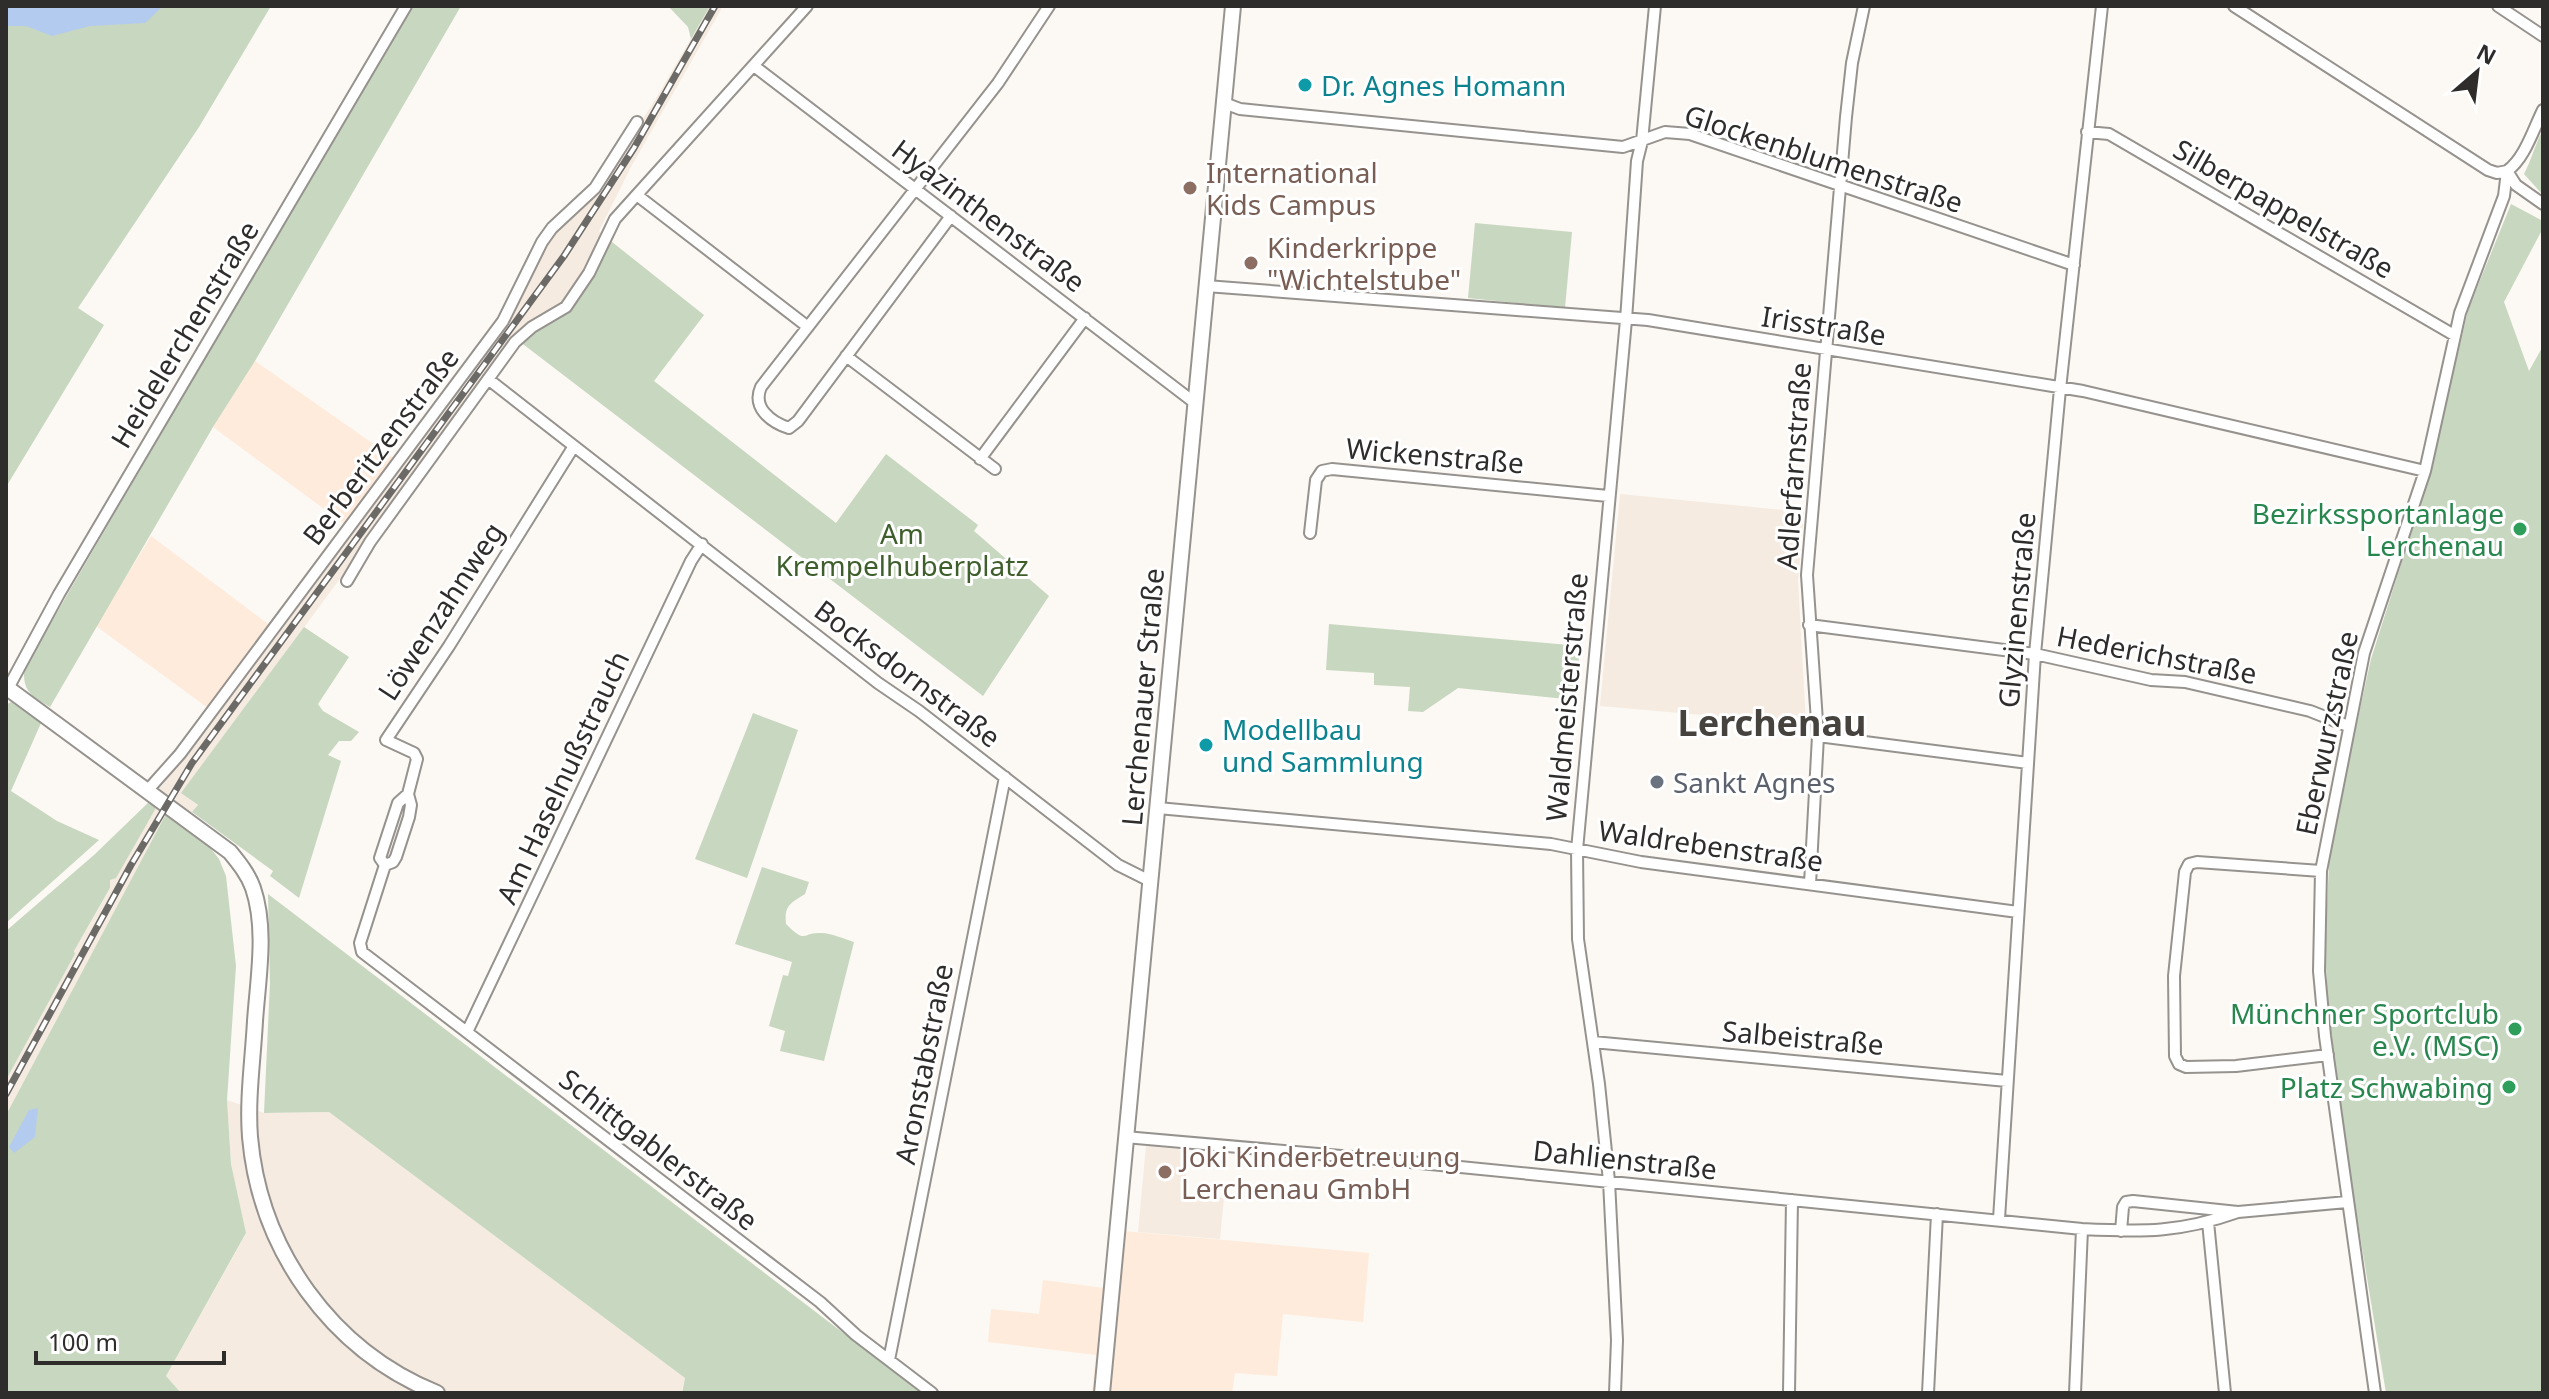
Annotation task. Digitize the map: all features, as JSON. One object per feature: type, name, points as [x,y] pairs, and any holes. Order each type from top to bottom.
[{"type":"main road","name":"Lerchenauer Straße","points":[[1102,1393],[1233,6]]},
{"type":"main road","points":[[7,689],[230,852],[244,869],[253,888],[260,938],[250,1136],[260,1193],[286,1260],[321,1311],[367,1355],[437,1393]]},
{"type":"street","name":"Heidelerchenstraße","points":[[7,689],[59,594],[406,6]]},
{"type":"street","name":"Berberitzenstraße","points":[[347,581],[370,542],[515,342],[532,327],[566,307],[589,273],[615,219],[807,6]]},
{"type":"street","points":[[951,216],[798,421],[789,428],[759,407],[757,397],[761,387],[998,83],[1049,6]]},
{"type":"street","name":"Waldmeisterstraße","points":[[1615,1393],[1617,1340],[1609,1181],[1578,939],[1577,850],[1626,320],[1637,161],[1642,141],[1655,6]]},
{"type":"street","name":"Adlerfarnstraße","points":[[1810,884],[1818,736],[1807,575],[1852,63],[1864,6]]},
{"type":"street","name":"Glyzinenstraße","points":[[1999,1219],[2035,654],[2102,6]]},
{"type":"street","points":[[2234,6],[2488,170],[2497,173],[2507,171],[2516,185],[2543,204]]},
{"type":"street","points":[[2498,6],[2543,36]]},
{"type":"street","name":"Hyazinthenstraße","points":[[754,66],[1195,403]]},
{"type":"street","name":"Glockenblumenstraße","points":[[1224,103],[1240,109],[1623,147],[1665,132],[1690,134],[2074,265]]},
{"type":"street","name":"Eberwurzstraße","points":[[2375,1393],[2347,1202],[2319,971],[2321,871],[2364,653],[2425,471],[2464,300],[2504,196],[2507,171],[2514,166],[2543,110]]},
{"type":"street","name":"Berberitzenstraße","points":[[147,791],[180,754],[503,321],[542,242],[552,228],[595,188],[637,122]]},
{"type":"street","name":"Silberpappelstraße","points":[[2087,132],[2109,134],[2454,335]]},
{"type":"street","points":[[638,196],[808,327]]},
{"type":"street","name":"Irisstraße","points":[[1206,286],[1648,320],[2083,391],[2425,471]]},
{"type":"street","points":[[980,459],[1085,318]]},
{"type":"street","points":[[846,356],[995,469]]},
{"type":"street","name":"Bocksdornstraße","points":[[488,379],[878,683],[1118,865],[1150,881]]},
{"type":"street","name":"Löwenzahnweg","points":[[360,943],[385,865],[393,862],[398,852],[411,805],[408,794],[417,759],[414,753],[386,740],[387,737],[449,646],[574,446]]},
{"type":"street","name":"Wickenstraße","points":[[1310,533],[1316,480],[1322,471],[1332,469],[1608,496]]},
{"type":"street","name":"Am Haselnußstrauch","points":[[467,1032],[691,561],[702,544]]},
{"type":"street","name":"Hederichstraße","points":[[1809,625],[2035,654],[2151,680],[2185,682],[2310,711],[2348,726]]},
{"type":"street","points":[[1818,736],[2028,763]]},
{"type":"street","name":"Aronstabstraße","points":[[889,1360],[1005,777]]},
{"type":"street","name":"Waldrebenstraße","points":[[1158,808],[1551,844],[1641,862],[2018,912]]},
{"type":"street","points":[[2321,871],[2197,862],[2189,864],[2185,872],[2176,948],[2175,1056],[2179,1064],[2186,1067],[2236,1066],[2328,1055]]},
{"type":"street","name":"Schittgablerstraße","points":[[360,943],[362,952],[820,1302],[856,1335],[932,1393]]},
{"type":"street","name":"Salbeistraße","points":[[1593,1042],[2007,1081]]},
{"type":"street","name":"Dahlienstraße","points":[[1125,1137],[1609,1181],[2082,1229],[2158,1231],[2208,1222],[2238,1212]]},
{"type":"street","points":[[1789,1393],[1792,1200]]},
{"type":"street","name":"Dahlienstraße","points":[[2121,1231],[2123,1207],[2126,1202],[2133,1201],[2238,1212],[2347,1202]]},
{"type":"street","points":[[1928,1393],[1937,1214]]},
{"type":"street","points":[[2208,1222],[2225,1393]]},
{"type":"street","points":[[2075,1393],[2082,1229]]},
{"type":"shaded area","points":[[710,6],[723,6],[632,165],[599,231],[607,238],[600,263],[587,284],[564,307],[526,327],[414,473],[182,793],[198,806],[192,812],[166,814],[6,1115],[6,1080],[110,889],[110,880],[157,806],[150,801],[279,633],[506,325],[545,243],[598,189]]},
{"type":"shaded area","points":[[255,361],[402,464],[354,531],[213,427]]},
{"type":"shaded area","points":[[1620,494],[1804,512],[1798,581],[1806,724],[1600,706]]},
{"type":"shaded area","points":[[151,536],[268,624],[208,708],[96,626]]},
{"type":"shaded area","points":[[227,1100],[264,1113],[329,1112],[685,1378],[681,1393],[181,1393],[166,1376],[246,1234],[231,1164]]},
{"type":"shaded area","name":"Joki Kinderbetreuung Lerchenau GmbH","points":[[1146,1146],[1188,1150],[1184,1193],[1224,1198],[1220,1239],[1138,1232]]},
{"type":"shaded area","points":[[1111,1230],[1369,1253],[1363,1322],[1283,1314],[1277,1376],[1235,1373],[1232,1393],[1092,1393],[1096,1355],[988,1342],[991,1309],[1039,1314],[1043,1280],[1104,1288]]},
{"type":"green space","points":[[6,6],[271,6],[199,127],[78,308],[104,325],[6,487]]},
{"type":"green space","points":[[410,6],[461,6],[50,707],[30,692],[25,683],[24,669]]},
{"type":"green space","points":[[668,6],[710,6],[691,39],[688,27]]},
{"type":"green space","points":[[2543,130],[2543,195],[2524,174]]},
{"type":"green space","points":[[2511,204],[2543,221],[2543,228],[2504,302],[2529,371],[2543,346],[2543,1393],[2386,1393],[2329,1026],[2325,946],[2330,845],[2371,659],[2429,476],[2468,310]]},
{"type":"green space","points":[[1475,223],[1572,232],[1565,308],[1468,298]]},
{"type":"green space","name":"Am Krempelhuberplatz","points":[[607,238],[704,315],[654,381],[836,523],[886,454],[978,525],[974,531],[1049,596],[983,696],[515,338],[572,298],[593,272]]},
{"type":"green space","points":[[1329,624],[1580,646],[1575,700],[1458,688],[1423,712],[1408,711],[1410,687],[1374,685],[1374,673],[1326,670]]},
{"type":"green space","points":[[304,627],[349,657],[318,704],[323,711],[359,732],[351,741],[339,741],[328,755],[341,761],[299,898],[270,876],[273,871],[192,812],[198,805],[181,793]]},
{"type":"green space","points":[[11,702],[41,723],[11,791],[57,821],[99,840],[6,923],[6,705]]},
{"type":"green space","points":[[753,713],[798,730],[747,878],[695,859]]},
{"type":"green space","points":[[150,801],[157,806],[116,878],[110,880],[110,888],[6,1080],[6,931],[94,855]]},
{"type":"green space","points":[[166,814],[204,840],[219,859],[226,876],[236,966],[227,1100],[231,1164],[246,1233],[166,1376],[181,1393],[6,1393],[6,1115]]},
{"type":"green space","points":[[762,867],[809,882],[805,894],[787,909],[786,924],[793,930],[801,936],[825,933],[854,942],[824,1061],[780,1051],[785,1031],[769,1026],[783,975],[788,976],[792,962],[735,944]]},
{"type":"green space","points":[[268,894],[922,1393],[682,1393],[685,1378],[329,1112],[264,1113],[270,983]]},
{"type":"water","points":[[6,6],[163,6],[145,23],[90,26],[52,36],[26,26],[6,26]]},
{"type":"water","points":[[38,1108],[35,1137],[14,1153],[9,1147],[29,1110]]},
{"type":"railway","points":[[6,1094],[131,865],[192,763],[564,256],[634,148],[715,6]]},
{"type":"place","name":"Dr. Agnes Homann","points":[[1305,85]]},
{"type":"place","name":"International Kids Campus","points":[[1190,188]]},
{"type":"place","name":"Kinderkrippe \"Wichtelstube\"","points":[[1251,263]]},
{"type":"place","name":"Bezirkssportanlage Lerchenau","points":[[2520,529]]},
{"type":"place","name":"Modellbau und Sammlung","points":[[1206,745]]},
{"type":"place","name":"Sankt Agnes","points":[[1657,782]]},
{"type":"place","name":"Münchner Sportclub e.V. (MSC)","points":[[2515,1029]]},
{"type":"place","name":"Platz Schwabing","points":[[2509,1087]]},
{"type":"place","name":"Joki Kinderbetreuung Lerchenau GmbH","points":[[1165,1172]]},
{"type":"district","name":"Lerchenau","points":[[1772,722]]}]
